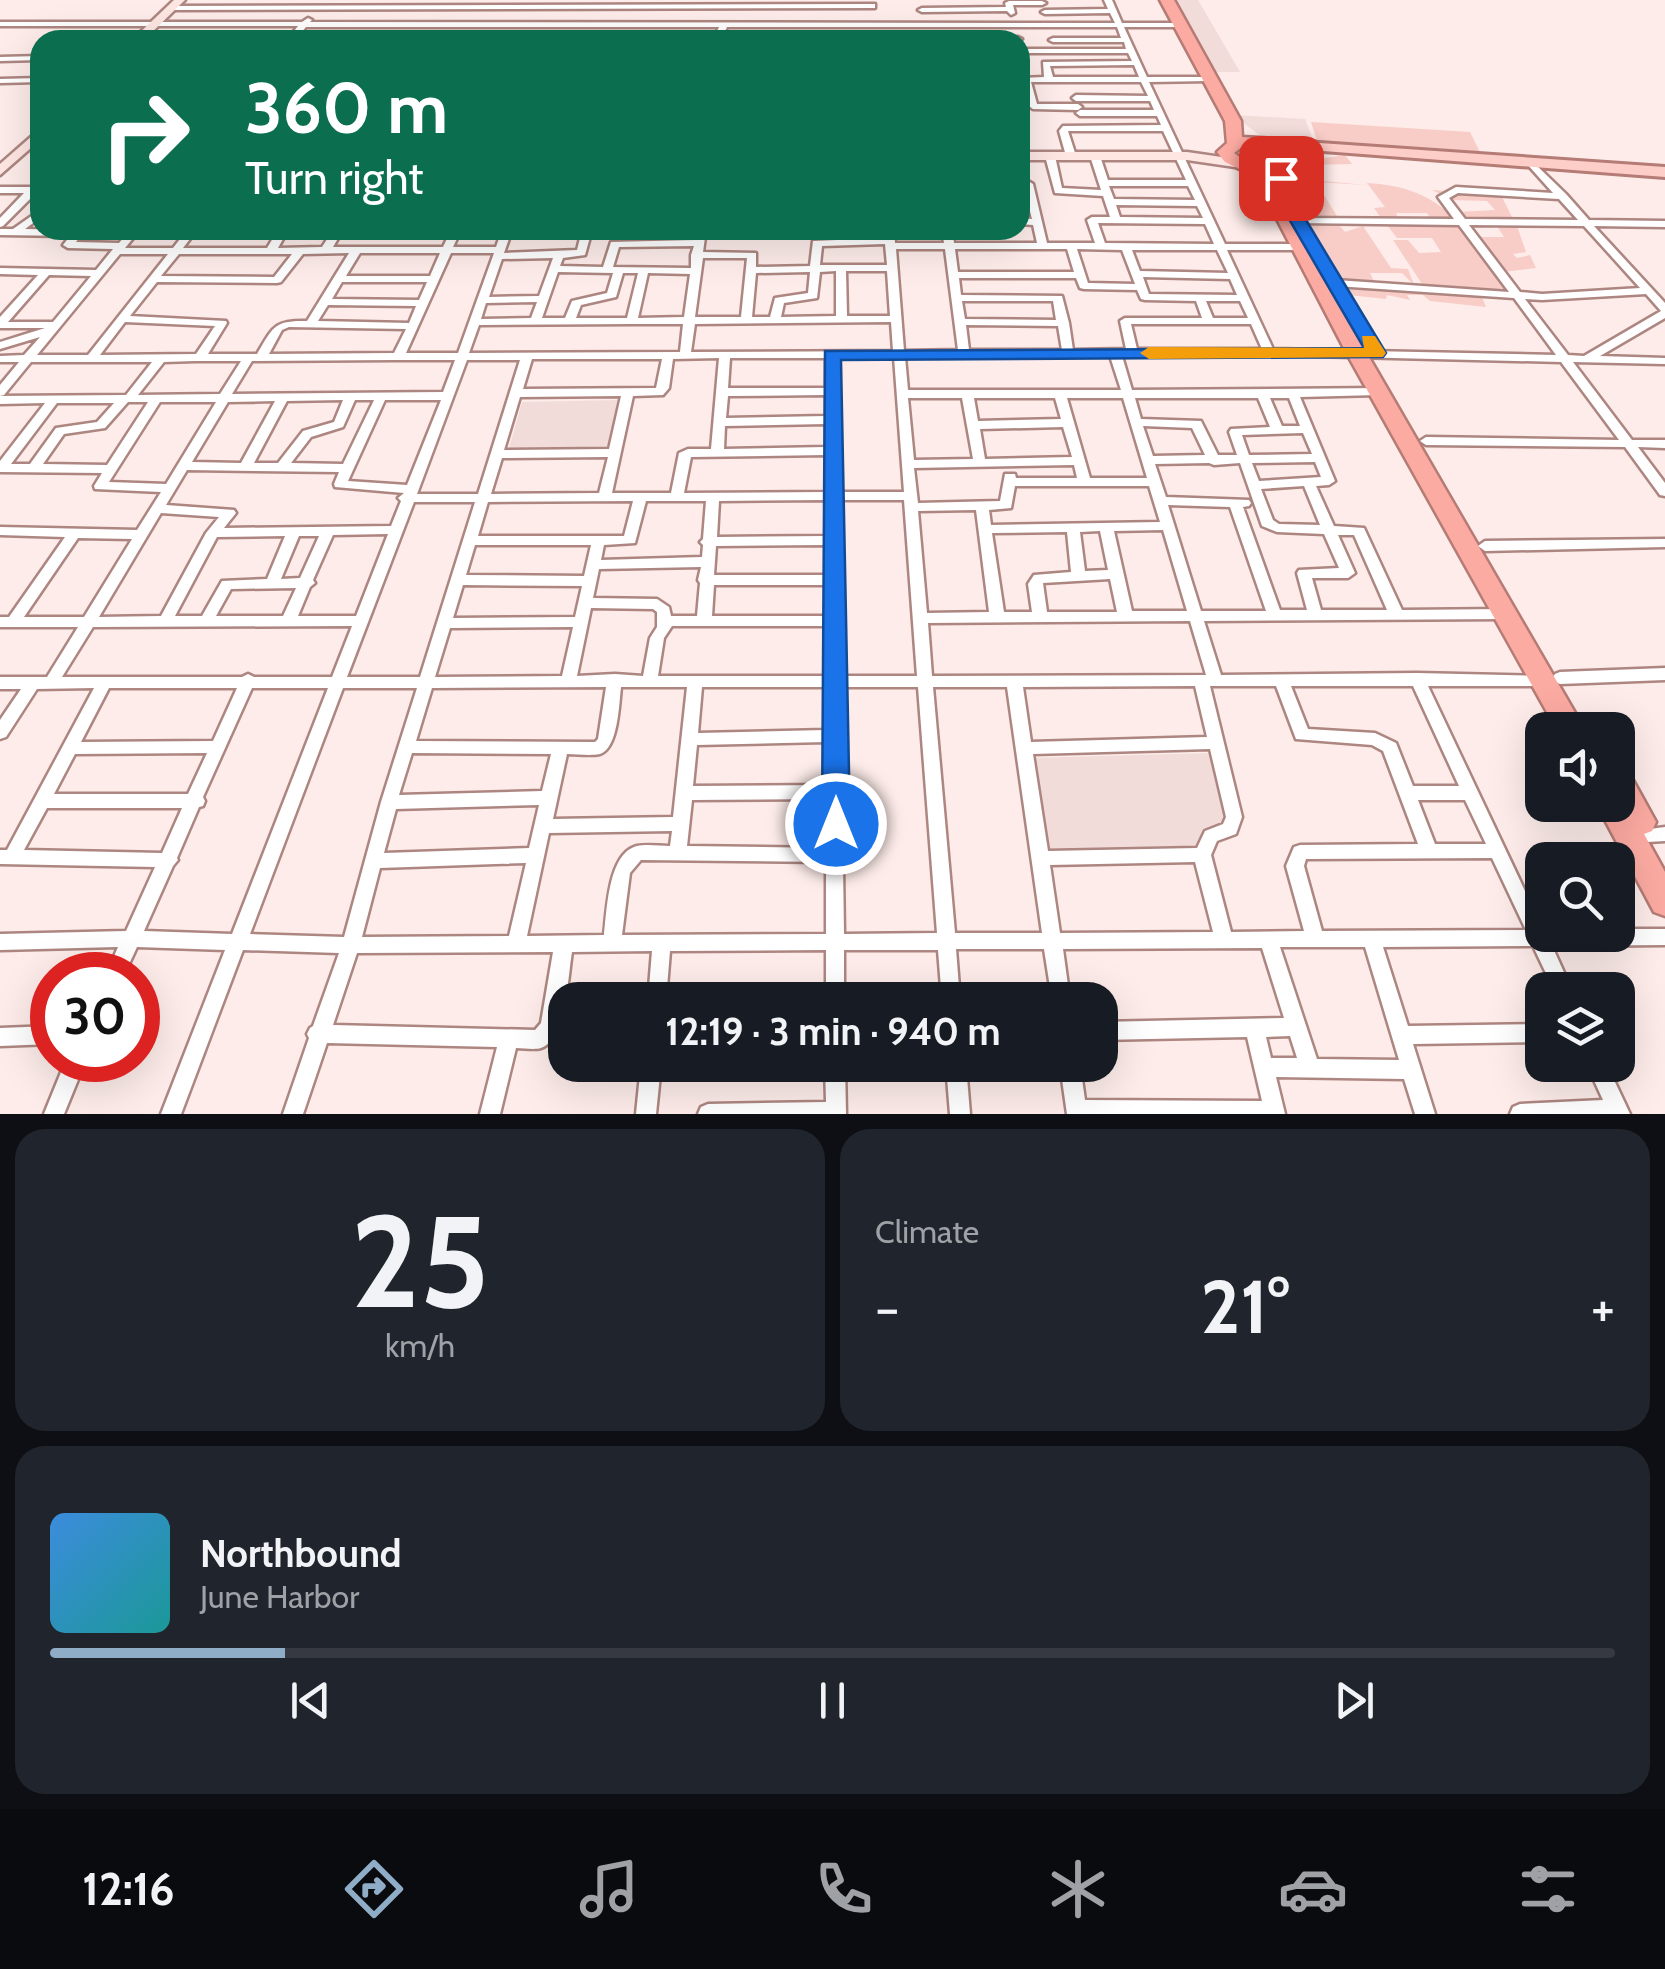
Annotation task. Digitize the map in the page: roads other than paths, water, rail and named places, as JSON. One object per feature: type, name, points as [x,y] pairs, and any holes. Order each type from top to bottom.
[{"type":"highway","points":[[1166,0],[1233,121],[1237,155],[1265,182],[1298,247],[1426,442],[1486,546],[1564,712]]},
{"type":"highway","points":[[1233,121],[1290,152],[1282,188],[1336,283],[1378,391],[1506,614],[1576,712]]},
{"type":"highway","points":[[1237,155],[1268,143]]},
{"type":"highway","points":[[1237,155],[1289,164]]},
{"type":"highway","points":[[1635,805],[1656,834],[1665,866]]},
{"type":"highway","points":[[1621,822],[1665,902]]},
{"type":"main road","points":[[1268,143],[1665,172]]},
{"type":"main road","points":[[1289,164],[1360,152]]},
{"type":"street","points":[[279,8],[287,0]]},
{"type":"street","points":[[299,30],[324,0]]},
{"type":"street","points":[[358,8],[364,0]]},
{"type":"street","points":[[1108,0],[1164,128],[1183,156],[1269,352]]},
{"type":"street","points":[[589,30],[600,3]]},
{"type":"street","points":[[735,24],[739,3]]},
{"type":"street","points":[[148,30],[175,4],[358,8],[424,4],[872,3],[873,30]]},
{"type":"street","points":[[1015,30],[1009,3],[1113,11]]},
{"type":"street","points":[[448,24],[459,4]]},
{"type":"street","points":[[923,30],[921,5],[1010,9]]},
{"type":"street","points":[[1043,5],[1058,64]]},
{"type":"street","points":[[0,24],[1181,25]]},
{"type":"street","points":[[69,30],[76,24]]},
{"type":"street","points":[[342,30],[346,24]]},
{"type":"street","points":[[431,30],[435,24]]},
{"type":"street","points":[[474,30],[477,24]]},
{"type":"street","points":[[542,30],[545,24]]},
{"type":"street","points":[[631,30],[633,24]]},
{"type":"street","points":[[722,30],[724,24]]},
{"type":"street","points":[[762,30],[763,24]]},
{"type":"street","points":[[832,24],[832,30]]},
{"type":"street","points":[[1053,40],[1126,40]]},
{"type":"street","points":[[1030,50],[1131,51]]},
{"type":"street","points":[[0,59],[30,58]]},
{"type":"street","points":[[1049,80],[1044,64],[1137,63]]},
{"type":"street","points":[[1030,80],[1210,79]]},
{"type":"street","points":[[0,81],[30,80]]},
{"type":"street","points":[[1070,80],[1086,128]]},
{"type":"street","points":[[1078,106],[1153,99]]},
{"type":"street","points":[[1030,103],[1158,113]]},
{"type":"street","points":[[1071,156],[1063,130],[1164,128]]},
{"type":"street","points":[[0,171],[7,157],[30,140]]},
{"type":"street","points":[[1030,155],[1237,155]]},
{"type":"street","points":[[1050,156],[1062,193],[1107,193],[1201,203]]},
{"type":"street","points":[[1095,156],[1116,220]]},
{"type":"street","points":[[1532,164],[1665,311],[1585,360]]},
{"type":"street","points":[[1107,193],[1192,183]]},
{"type":"street","points":[[1030,184],[1056,184]]},
{"type":"street","points":[[0,190],[30,190]]},
{"type":"street","points":[[1563,196],[1447,192],[1444,200],[1665,492]]},
{"type":"street","points":[[0,224],[30,196]]},
{"type":"street","points":[[1030,202],[1043,246]]},
{"type":"street","points":[[1101,246],[1092,220],[1209,221]]},
{"type":"street","points":[[1297,220],[1665,224]]},
{"type":"street","points":[[16,232],[30,222]]},
{"type":"street","points":[[1030,222],[1037,222]]},
{"type":"street","points":[[0,232],[30,232]]},
{"type":"street","points":[[73,240],[70,245],[174,251],[448,250],[560,255],[579,254],[584,240]]},
{"type":"street","points":[[0,392],[126,240]]},
{"type":"street","points":[[91,359],[183,240]]},
{"type":"street","points":[[271,250],[278,240]]},
{"type":"street","points":[[326,250],[332,240]]},
{"type":"street","points":[[398,358],[452,240]]},
{"type":"street","points":[[171,1114],[407,493],[448,396],[503,240]]},
{"type":"street","points":[[685,355],[699,240]]},
{"type":"street","points":[[775,320],[778,301],[812,297],[815,244],[826,240]]},
{"type":"street","points":[[890,240],[949,982]]},
{"type":"street","points":[[898,240],[949,246],[1298,247]]},
{"type":"street","points":[[948,240],[964,354]]},
{"type":"street","points":[[569,321],[576,303],[612,295],[611,246],[642,243],[752,256],[746,320]]},
{"type":"street","points":[[1072,246],[1080,275],[1089,287],[1233,276]]},
{"type":"street","points":[[1126,246],[1137,281],[1148,298],[1243,298]]},
{"type":"street","points":[[153,279],[278,280],[300,250]]},
{"type":"street","points":[[310,325],[356,251]]},
{"type":"street","points":[[536,321],[560,255]]},
{"type":"street","points":[[554,268],[694,272]]},
{"type":"street","points":[[841,268],[842,320]]},
{"type":"street","points":[[751,270],[892,268]]},
{"type":"street","points":[[632,321],[644,270]]},
{"type":"street","points":[[0,272],[99,273]]},
{"type":"street","points":[[0,324],[46,272]]},
{"type":"street","points":[[1052,275],[1068,353]]},
{"type":"street","points":[[954,276],[1080,275]]},
{"type":"street","points":[[338,279],[435,279]]},
{"type":"street","points":[[1336,283],[1516,296],[1647,291]]},
{"type":"street","points":[[957,298],[1058,298]]},
{"type":"street","points":[[1200,298],[1208,320]]},
{"type":"street","points":[[482,300],[544,299]]},
{"type":"street","points":[[323,302],[424,302]]},
{"type":"street","points":[[122,319],[222,323],[199,359]]},
{"type":"street","points":[[474,322],[897,320]]},
{"type":"street","points":[[1132,353],[1125,321],[1253,322]]},
{"type":"street","points":[[959,322],[1064,322]]},
{"type":"street","points":[[0,324],[54,328]]},
{"type":"street","points":[[51,683],[223,397],[282,326],[413,326]]},
{"type":"street","points":[[0,346],[54,328]]},
{"type":"street","points":[[0,359],[1269,352],[1665,361]]},
{"type":"street","points":[[1114,353],[1195,613],[1208,680],[1216,744],[1234,822],[1211,836],[1202,856],[1224,939]]},
{"type":"street","points":[[832,354],[835,982]]},
{"type":"street","points":[[515,393],[661,391],[668,355]]},
{"type":"street","points":[[716,452],[724,392],[724,355]]},
{"type":"street","points":[[292,1114],[351,946],[406,747],[526,356]]},
{"type":"street","points":[[33,468],[60,430],[101,424],[160,359]]},
{"type":"street","points":[[724,392],[833,391]]},
{"type":"street","points":[[902,394],[1378,391]]},
{"type":"street","points":[[605,497],[628,392]]},
{"type":"street","points":[[966,394],[980,464]]},
{"type":"street","points":[[1060,394],[1085,482]]},
{"type":"street","points":[[1262,394],[1277,430]]},
{"type":"street","points":[[1253,484],[1329,481],[1293,394]]},
{"type":"street","points":[[0,400],[448,396]]},
{"type":"street","points":[[282,468],[307,434],[339,424],[351,397]]},
{"type":"street","points":[[381,397],[341,486],[483,498],[832,496],[982,506],[1006,505],[1009,463]]},
{"type":"street","points":[[157,398],[102,488],[170,488]]},
{"type":"street","points":[[245,467],[283,398]]},
{"type":"street","points":[[1,468],[54,399]]},
{"type":"street","points":[[720,422],[834,420]]},
{"type":"street","points":[[1136,422],[1197,424],[1214,461]]},
{"type":"street","points":[[972,425],[1068,423]]},
{"type":"street","points":[[1308,429],[1235,432],[1260,502],[1274,527],[1362,533],[1396,614]]},
{"type":"street","points":[[1426,442],[1665,444]]},
{"type":"street","points":[[677,497],[684,454],[834,451]]},
{"type":"street","points":[[496,454],[615,453]]},
{"type":"street","points":[[1147,460],[1321,458]]},
{"type":"street","points":[[908,464],[1079,461]]},
{"type":"street","points":[[182,466],[348,468]]},
{"type":"street","points":[[1,468],[112,468]]},
{"type":"street","points":[[1010,482],[1154,482]]},
{"type":"street","points":[[1309,484],[1348,572],[1304,573],[1315,613]]},
{"type":"street","points":[[704,620],[713,496]]},
{"type":"street","points":[[632,564],[632,538],[641,497]]},
{"type":"street","points":[[1160,501],[1260,502]]},
{"type":"street","points":[[1235,503],[1274,613]]},
{"type":"street","points":[[982,506],[997,616]]},
{"type":"street","points":[[156,509],[227,510],[228,516],[213,533],[165,622]]},
{"type":"street","points":[[987,529],[1168,526]]},
{"type":"street","points":[[1106,527],[1125,614]]},
{"type":"street","points":[[1072,528],[1078,574]]},
{"type":"street","points":[[213,533],[393,530]]},
{"type":"street","points":[[0,531],[140,535]]},
{"type":"street","points":[[288,622],[328,531]]},
{"type":"street","points":[[273,582],[294,532]]},
{"type":"street","points":[[6,622],[74,534]]},
{"type":"street","points":[[469,542],[598,542],[632,538]]},
{"type":"street","points":[[707,542],[834,540]]},
{"type":"street","points":[[569,680],[598,542]]},
{"type":"street","points":[[1486,546],[1665,543]]},
{"type":"street","points":[[457,580],[591,573],[632,564],[706,562]]},
{"type":"street","points":[[1040,616],[1036,581],[1078,574],[1116,574]]},
{"type":"street","points":[[704,580],[834,580]]},
{"type":"street","points":[[206,622],[226,584],[308,582]]},
{"type":"street","points":[[585,603],[657,604],[664,611],[650,680]]},
{"type":"street","points":[[920,618],[1195,613],[1506,614]]},
{"type":"street","points":[[663,625],[674,619],[835,621]]},
{"type":"street","points":[[6,622],[358,622]]},
{"type":"street","points":[[444,623],[581,622]]},
{"type":"street","points":[[0,683],[1552,679],[1665,674]]},
{"type":"street","points":[[1417,679],[1525,907]]},
{"type":"street","points":[[126,952],[248,680]]},
{"type":"street","points":[[406,747],[602,746],[615,680]]},
{"type":"street","points":[[678,854],[694,680]]},
{"type":"street","points":[[1014,680],[1058,982]]},
{"type":"street","points":[[1281,680],[1299,734],[1382,741],[1396,756],[1429,852]]},
{"type":"street","points":[[6,857],[42,801],[105,682]]},
{"type":"street","points":[[0,733],[33,683]]},
{"type":"street","points":[[689,739],[836,736]]},
{"type":"street","points":[[1024,748],[1216,744]]},
{"type":"street","points":[[70,748],[220,748]]},
{"type":"street","points":[[516,943],[560,749]]},
{"type":"street","points":[[684,793],[836,792]]},
{"type":"street","points":[[1408,794],[1471,793]]},
{"type":"street","points":[[390,802],[549,798]]},
{"type":"street","points":[[42,801],[197,801]]},
{"type":"street","points":[[544,826],[681,824]]},
{"type":"street","points":[[1315,938],[1296,855],[1499,852]]},
{"type":"street","points":[[612,943],[625,861],[637,853],[836,855]]},
{"type":"street","points":[[374,861],[536,855]]},
{"type":"street","points":[[1040,858],[1202,856]]},
{"type":"street","points":[[6,857],[170,860]]},
{"type":"street","points":[[0,942],[133,939],[351,946],[1525,936]]},
{"type":"street","points":[[1635,937],[1665,937]]},
{"type":"street","points":[[1268,938],[1310,1068]]},
{"type":"street","points":[[1371,938],[1425,1114]]},
{"type":"street","points":[[659,982],[662,942]]},
{"type":"street","points":[[317,1034],[539,1038],[547,1032],[564,943]]},
{"type":"street","points":[[1118,1031],[1296,1027]]},
{"type":"street","points":[[1073,1082],[1077,1112],[1275,1112],[1254,1028]]},
{"type":"street","points":[[1400,1035],[1525,1032]]},
{"type":"street","points":[[0,1038],[30,1036]]},
{"type":"street","points":[[490,1114],[509,1038]]},
{"type":"street","points":[[1264,1068],[1410,1070]]},
{"type":"street","points":[[54,1114],[67,1082]]},
{"type":"street","points":[[646,1114],[649,1082]]},
{"type":"street","points":[[708,1114],[836,1113],[836,1082]]},
{"type":"street","points":[[957,1082],[960,1114]]},
{"type":"street","points":[[1520,1114],[1619,1112],[1606,1082]]}]
